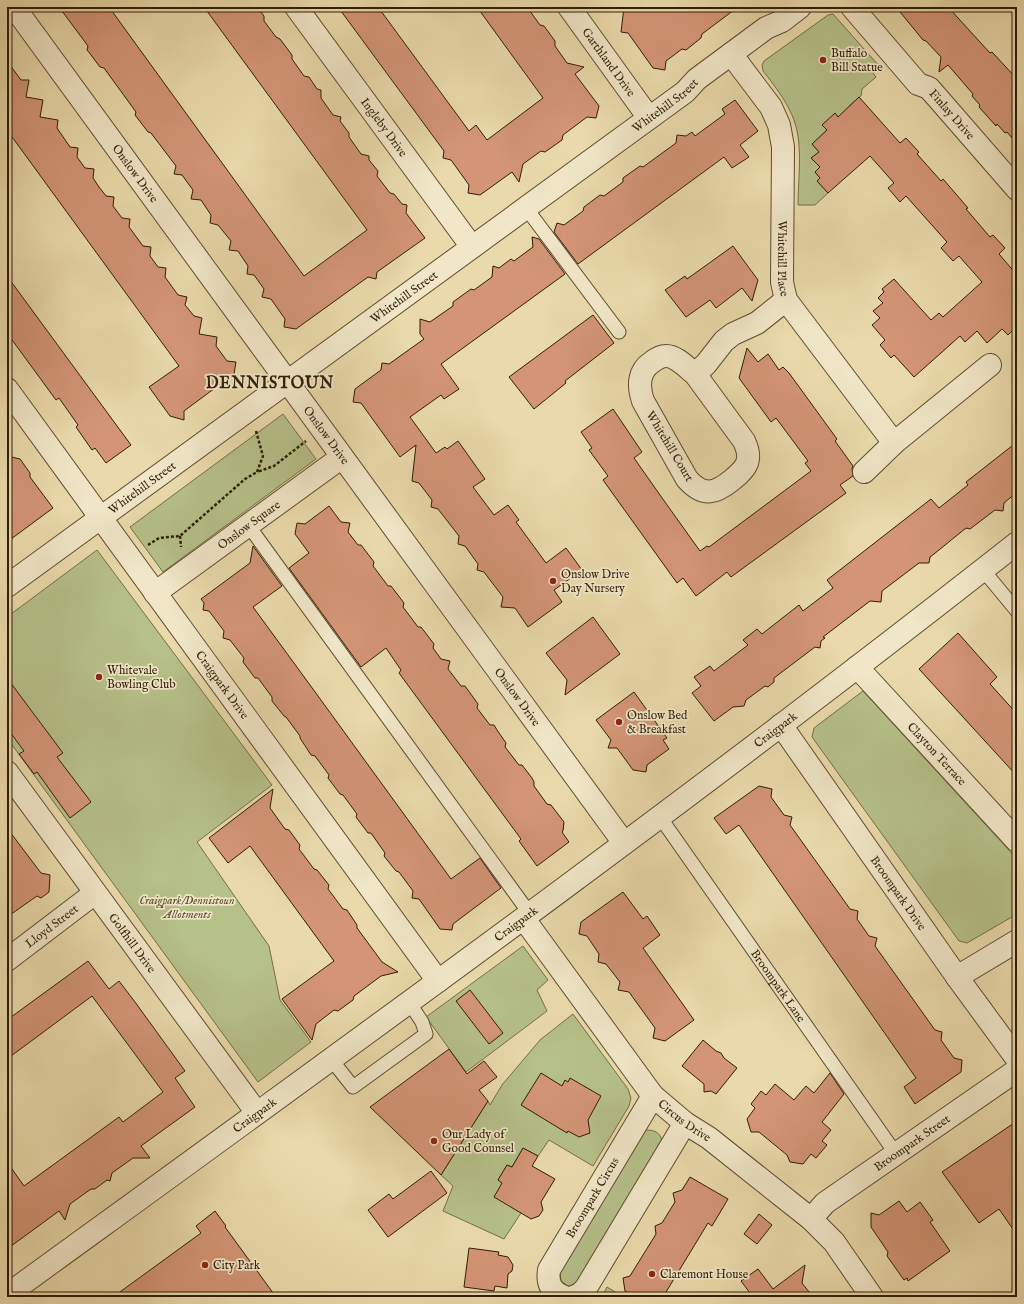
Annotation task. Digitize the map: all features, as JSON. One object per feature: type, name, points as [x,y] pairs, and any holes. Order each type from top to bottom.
[{"type":"street","name":"Onslow Drive","points":[[14,7],[624,844]]},
{"type":"street","name":"Ingleby Drive","points":[[296,7],[472,247]]},
{"type":"street","name":"Garthland Drive","points":[[569,7],[649,118]]},
{"type":"street","name":"Whitehill Street","points":[[7,586],[686,92],[697,79],[766,28],[782,21],[800,7]]},
{"type":"street","name":"Finlay Drive","points":[[852,7],[918,84],[929,88],[1017,189]]},
{"type":"street","name":"Whitehill Place","points":[[731,54],[771,107],[779,125],[783,147],[782,282],[786,300],[894,443]]},
{"type":"street","points":[[695,374],[706,364],[724,341],[733,334],[757,323],[786,300]]},
{"type":"street","name":"Whitehill Court","points":[[667,356],[677,359],[695,374],[744,441],[749,451],[745,469],[721,488],[713,491],[703,491],[694,487],[687,479],[643,401],[640,391],[640,379],[643,370],[658,358],[667,356]]},
{"type":"street","points":[[864,472],[894,443],[990,365]]},
{"type":"street","name":"Craigpark Drive","points":[[7,389],[438,981]]},
{"type":"street","name":"Onslow Square","points":[[156,593],[342,457]]},
{"type":"street","name":"Craigpark","points":[[7,1295],[257,1114],[624,844],[1017,543]]},
{"type":"street","name":"Clayton Terrace","points":[[857,667],[1017,841]]},
{"type":"street","name":"Broompark Drive","points":[[781,725],[957,977],[1017,1059]]},
{"type":"street","name":"Golfhill Drive","points":[[7,772],[257,1114]]},
{"type":"street","name":"Lloyd Street","points":[[7,960],[95,893]]},
{"type":"street","name":"Circus Drive","points":[[527,916],[653,1096],[685,1123],[709,1138],[811,1220],[834,1242],[872,1297]]},
{"type":"street","points":[[957,977],[1017,941]]},
{"type":"street","name":"Broompark Street","points":[[811,1220],[825,1203],[1017,1070]]},
{"type":"street","name":"Broompark Circus","points":[[565,1297],[556,1293],[550,1286],[548,1278],[549,1270],[653,1096]]},
{"type":"street","points":[[573,1297],[580,1294],[586,1288],[685,1123]]},
{"type":"lane","points":[[526,208],[619,332]]},
{"type":"lane","points":[[248,525],[527,916]]},
{"type":"lane","points":[[983,570],[1017,611]]},
{"type":"lane","name":"Broompark Lane","points":[[660,817],[896,1154]]},
{"type":"lane","points":[[331,1059],[353,1087],[426,1034],[422,1022],[409,1002]]},
{"type":"path","points":[[255,405],[256,433],[263,456],[258,472]]},
{"type":"path","points":[[130,558],[158,538],[180,536],[245,479],[274,466],[322,429]]},
{"type":"green space","points":[[833,14],[880,67],[873,73],[876,77],[862,89],[861,96],[850,105],[839,119],[835,114],[822,125],[827,130],[812,144],[819,152],[812,158],[820,167],[815,172],[820,178],[817,181],[828,193],[815,205],[798,205],[799,148],[796,125],[786,103],[763,71],[762,65],[764,61],[828,15]]},
{"type":"green space","points":[[283,414],[316,459],[163,572],[130,527]]},
{"type":"green space","name":"Whitevale Bowling Club","points":[[97,550],[272,785],[197,842],[269,946],[280,1000],[311,1042],[258,1082],[7,738],[7,617]]},
{"type":"green space","points":[[863,691],[1017,859],[1017,914],[967,943],[959,941],[812,737],[814,728]]},
{"type":"green space","points":[[523,946],[548,980],[537,990],[547,1011],[466,1072],[426,1017]]},
{"type":"green space","points":[[573,1014],[628,1089],[631,1098],[629,1106],[593,1166],[549,1140],[538,1156],[523,1148],[512,1167],[507,1165],[498,1180],[502,1183],[521,1213],[504,1239],[443,1211],[453,1186],[441,1175],[488,1101],[490,1105],[502,1085],[540,1040]]},
{"type":"green space","points":[[646,1130],[656,1132],[660,1135],[662,1141],[582,1280],[573,1287],[568,1286],[561,1281],[560,1271],[640,1135]]},
{"type":"green space","points":[[607,1287],[623,1297],[605,1297],[604,1293]]},
{"type":"building","points":[[59,7],[109,7],[304,276],[367,230],[204,7],[257,7],[264,16],[264,21],[292,55],[292,59],[304,76],[309,77],[317,89],[321,90],[321,98],[333,115],[341,117],[340,121],[361,154],[369,156],[369,160],[378,171],[377,176],[390,193],[394,194],[402,204],[407,205],[406,213],[425,238],[377,272],[376,279],[368,277],[296,329],[284,327],[285,319],[271,299],[262,297],[264,289],[254,275],[247,274],[248,266],[238,251],[229,250],[231,241],[218,225],[210,223],[211,215],[201,200],[191,199],[193,190],[182,175],[174,174],[176,166],[135,115],[136,112],[104,68],[100,67],[87,50],[88,46]]},
{"type":"building","points":[[338,7],[378,7],[469,131],[476,125],[487,140],[543,98],[477,7],[527,7],[540,25],[544,26],[555,41],[555,46],[567,63],[584,67],[575,74],[599,106],[596,118],[587,117],[563,135],[562,140],[545,152],[541,151],[523,164],[519,182],[512,172],[480,195],[468,193],[469,185],[451,160],[443,158],[444,151]]},
{"type":"building","points":[[624,7],[738,7],[702,34],[701,38],[686,50],[682,49],[666,61],[665,70],[653,68],[628,33],[621,32]]},
{"type":"building","points":[[896,7],[948,7],[990,53],[992,52],[1017,79],[1017,144],[1007,132],[1005,133],[997,124],[996,126],[979,107],[980,105],[972,96],[973,94],[948,65],[939,72],[941,57],[926,41],[923,40]]},
{"type":"building","points":[[7,61],[21,80],[29,80],[26,97],[43,100],[40,117],[58,120],[57,128],[70,147],[78,148],[77,157],[85,168],[94,169],[93,178],[99,187],[106,196],[114,197],[113,206],[122,218],[130,219],[129,227],[143,246],[151,247],[150,256],[158,267],[166,268],[165,277],[178,295],[187,297],[185,305],[194,316],[202,318],[199,334],[217,337],[216,346],[227,361],[236,362],[234,374],[184,411],[184,420],[170,416],[149,387],[179,366],[7,130]]},
{"type":"building","points":[[859,97],[900,143],[906,138],[919,152],[917,154],[941,181],[943,179],[968,208],[966,209],[990,237],[993,235],[1005,248],[999,254],[1017,275],[1017,326],[1008,335],[1002,329],[987,343],[977,331],[965,342],[960,336],[914,377],[894,355],[891,358],[880,345],[885,340],[872,325],[880,318],[873,311],[883,303],[878,298],[884,292],[882,289],[894,279],[931,320],[939,313],[943,317],[982,282],[959,256],[953,261],[941,248],[947,242],[906,196],[900,202],[888,188],[894,183],[870,156],[828,193],[817,181],[820,178],[815,172],[820,167],[811,158],[819,152],[812,144],[827,130],[822,125],[835,113],[838,117]]},
{"type":"building","points":[[735,100],[758,131],[740,145],[749,157],[732,168],[724,157],[578,264],[554,232],[557,223],[564,225],[583,211],[584,207],[600,195],[604,196],[623,182],[623,178],[640,166],[643,167],[676,143],[677,135],[686,136],[692,132],[695,136],[725,114],[722,109]]},
{"type":"building","points":[[532,237],[539,239],[565,274],[441,364],[459,389],[444,399],[441,395],[410,417],[436,453],[445,447],[447,449],[458,441],[485,479],[473,487],[494,515],[508,505],[519,520],[516,522],[546,563],[566,548],[582,570],[554,590],[562,602],[528,627],[515,608],[501,607],[503,597],[484,572],[477,570],[478,564],[465,546],[458,544],[459,536],[438,509],[431,507],[432,500],[419,483],[412,481],[416,445],[400,457],[361,403],[353,402],[355,389],[381,370],[382,363],[389,364],[424,339],[420,334],[420,319],[430,322],[453,306],[453,302],[471,289],[474,290],[492,277],[493,266],[499,268],[511,259],[514,261],[533,247]]},
{"type":"building","points":[[733,246],[758,280],[752,301],[742,288],[716,308],[710,300],[686,317],[665,290],[685,276],[687,279]]},
{"type":"building","points":[[7,276],[131,445],[106,463],[95,448],[92,450],[76,427],[78,425],[59,398],[56,400],[7,333]]},
{"type":"building","points":[[593,315],[614,343],[565,381],[566,383],[534,409],[509,377]]},
{"type":"building","points":[[747,348],[758,362],[768,354],[779,370],[783,367],[789,373],[837,439],[835,441],[853,466],[853,476],[840,485],[846,493],[731,577],[727,572],[696,596],[683,578],[677,583],[603,480],[608,476],[589,450],[592,448],[581,432],[613,409],[642,452],[634,458],[700,551],[707,546],[709,547],[811,471],[805,463],[808,461],[776,418],[771,422],[739,378]]},
{"type":"building","points":[[1017,442],[1017,492],[1004,503],[1003,511],[995,510],[970,529],[966,528],[930,557],[929,563],[919,563],[882,591],[881,602],[870,601],[823,637],[825,638],[821,641],[820,648],[815,647],[774,678],[774,682],[768,687],[765,686],[746,700],[744,706],[733,707],[714,721],[692,693],[701,686],[694,677],[710,666],[714,671],[748,645],[743,640],[757,629],[762,634],[799,605],[803,611],[833,588],[827,580],[931,499],[939,508],[968,485],[966,482]]},
{"type":"building","points":[[7,456],[20,459],[30,473],[30,477],[53,508],[7,542]]},
{"type":"building","points":[[329,506],[341,522],[350,523],[348,532],[358,545],[361,545],[374,562],[373,566],[388,586],[391,586],[404,603],[403,607],[418,627],[421,627],[434,644],[433,648],[441,659],[450,661],[448,669],[461,686],[465,686],[478,704],[477,708],[490,725],[494,725],[506,743],[505,747],[519,765],[522,765],[532,778],[534,786],[547,804],[551,805],[564,822],[562,832],[569,842],[537,866],[519,841],[521,839],[399,673],[401,670],[386,648],[361,667],[289,568],[309,553],[295,534],[297,523],[305,524]]},
{"type":"building","points":[[253,546],[282,586],[253,607],[451,879],[480,858],[501,888],[453,924],[452,930],[440,929],[419,899],[412,898],[413,891],[399,872],[396,871],[384,856],[385,853],[371,833],[368,833],[356,817],[357,814],[328,778],[329,775],[315,756],[311,755],[300,736],[272,701],[272,697],[258,678],[255,678],[243,662],[244,658],[230,640],[223,638],[224,631],[209,611],[203,610],[204,603],[201,599],[250,563]]},
{"type":"building","points":[[593,617],[620,654],[565,695],[567,680],[546,653]]},
{"type":"building","points":[[958,633],[997,677],[990,684],[1017,714],[1017,776],[919,669]]},
{"type":"building","points":[[7,678],[63,753],[57,757],[91,802],[70,818],[37,772],[34,774],[19,754],[24,751],[7,728]]},
{"type":"building","points":[[634,692],[667,738],[663,740],[669,749],[647,765],[646,772],[633,770],[617,748],[608,748],[611,740],[596,720]]},
{"type":"building","points":[[759,786],[772,789],[771,797],[784,815],[792,817],[790,825],[850,909],[858,911],[857,919],[869,936],[877,938],[875,946],[935,1030],[942,1032],[941,1040],[954,1058],[962,1060],[961,1072],[915,1104],[904,1087],[916,1078],[739,825],[726,834],[714,818]]},
{"type":"building","points":[[273,789],[270,808],[285,829],[289,830],[300,845],[299,849],[314,869],[317,870],[329,885],[328,889],[343,909],[347,910],[357,925],[357,928],[382,962],[398,972],[381,976],[354,996],[353,1000],[338,1011],[334,1010],[316,1024],[312,1040],[282,999],[334,961],[250,846],[228,863],[209,838]]},
{"type":"building","points":[[7,828],[41,873],[50,875],[49,892],[41,898],[37,896],[7,917]]},
{"type":"building","points":[[623,892],[643,919],[647,916],[660,935],[643,948],[694,1020],[665,1041],[653,1038],[655,1028],[629,992],[618,990],[620,982],[606,964],[598,962],[599,954],[587,936],[579,934],[581,922]]},
{"type":"building","points":[[88,961],[109,989],[119,981],[135,1002],[185,1071],[175,1078],[195,1107],[141,1146],[150,1158],[133,1158],[112,1173],[110,1181],[107,1180],[95,1189],[91,1189],[70,1204],[65,1220],[59,1211],[7,1249],[7,1162],[24,1186],[119,1117],[123,1122],[163,1092],[92,996],[7,1059],[7,1020]]},
{"type":"building","points":[[470,990],[503,1033],[489,1044],[456,1001]]},
{"type":"building","points":[[703,1040],[716,1051],[721,1053],[724,1058],[737,1068],[716,1094],[711,1091],[704,1092],[704,1084],[682,1066]]},
{"type":"building","name":"Our Lady of Good Counsel","points":[[449,1049],[467,1074],[484,1061],[497,1077],[479,1090],[488,1101],[441,1175],[370,1107]]},
{"type":"building","points":[[541,1073],[562,1086],[565,1080],[568,1082],[570,1078],[601,1096],[588,1120],[590,1133],[579,1137],[568,1131],[567,1133],[521,1105]]},
{"type":"building","points":[[830,1073],[844,1094],[822,1122],[831,1130],[822,1141],[827,1145],[816,1158],[811,1154],[803,1164],[790,1162],[787,1155],[759,1132],[751,1132],[747,1119],[755,1108],[751,1104],[761,1091],[766,1095],[775,1084],[794,1100],[806,1086],[814,1093]]},
{"type":"building","points":[[1017,1121],[1017,1235],[999,1209],[979,1223],[942,1172]]},
{"type":"building","points":[[523,1148],[538,1156],[532,1166],[555,1179],[541,1202],[543,1210],[539,1216],[531,1219],[494,1197],[502,1183],[498,1180],[507,1165],[512,1167]]},
{"type":"building","points":[[431,1171],[447,1193],[388,1237],[368,1210],[389,1194],[393,1199]]},
{"type":"building","points":[[690,1177],[728,1199],[712,1226],[708,1223],[663,1297],[634,1297],[625,1291],[623,1278],[630,1276],[656,1234],[655,1226],[662,1223],[675,1202],[673,1193],[682,1190]]},
{"type":"building","points":[[899,1201],[907,1212],[920,1202],[933,1220],[930,1222],[950,1251],[908,1281],[907,1278],[904,1280],[887,1256],[888,1252],[871,1227],[871,1213],[879,1215]]},
{"type":"building","name":"City Park","points":[[215,1211],[276,1297],[113,1297],[201,1233],[196,1226]]},
{"type":"building","points":[[759,1214],[772,1225],[757,1244],[744,1234]]},
{"type":"building","points":[[469,1248],[499,1252],[498,1255],[508,1257],[513,1265],[512,1271],[508,1274],[507,1288],[495,1286],[494,1291],[464,1287]]},
{"type":"building","points":[[805,1265],[802,1283],[813,1297],[753,1297],[741,1281],[758,1269],[773,1289]]},
{"type":"place","name":"Buffalo Bill Statue","points":[[823,60]]},
{"type":"place","name":"Onslow Drive Day Nursery","points":[[553,581]]},
{"type":"place","name":"Whitevale Bowling Club","points":[[99,677]]},
{"type":"place","name":"Onslow Bed & Breakfast","points":[[619,722]]},
{"type":"place","name":"Our Lady of Good Counsel","points":[[434,1141]]},
{"type":"place","name":"City Park","points":[[205,1265]]},
{"type":"place","name":"Claremont House","points":[[652,1274]]},
{"type":"district","name":"DENNISTOUN","points":[[270,382]]},
{"type":"park label","name":"Craigpark/Dennistoun Allotments","points":[[187,907]]}]
